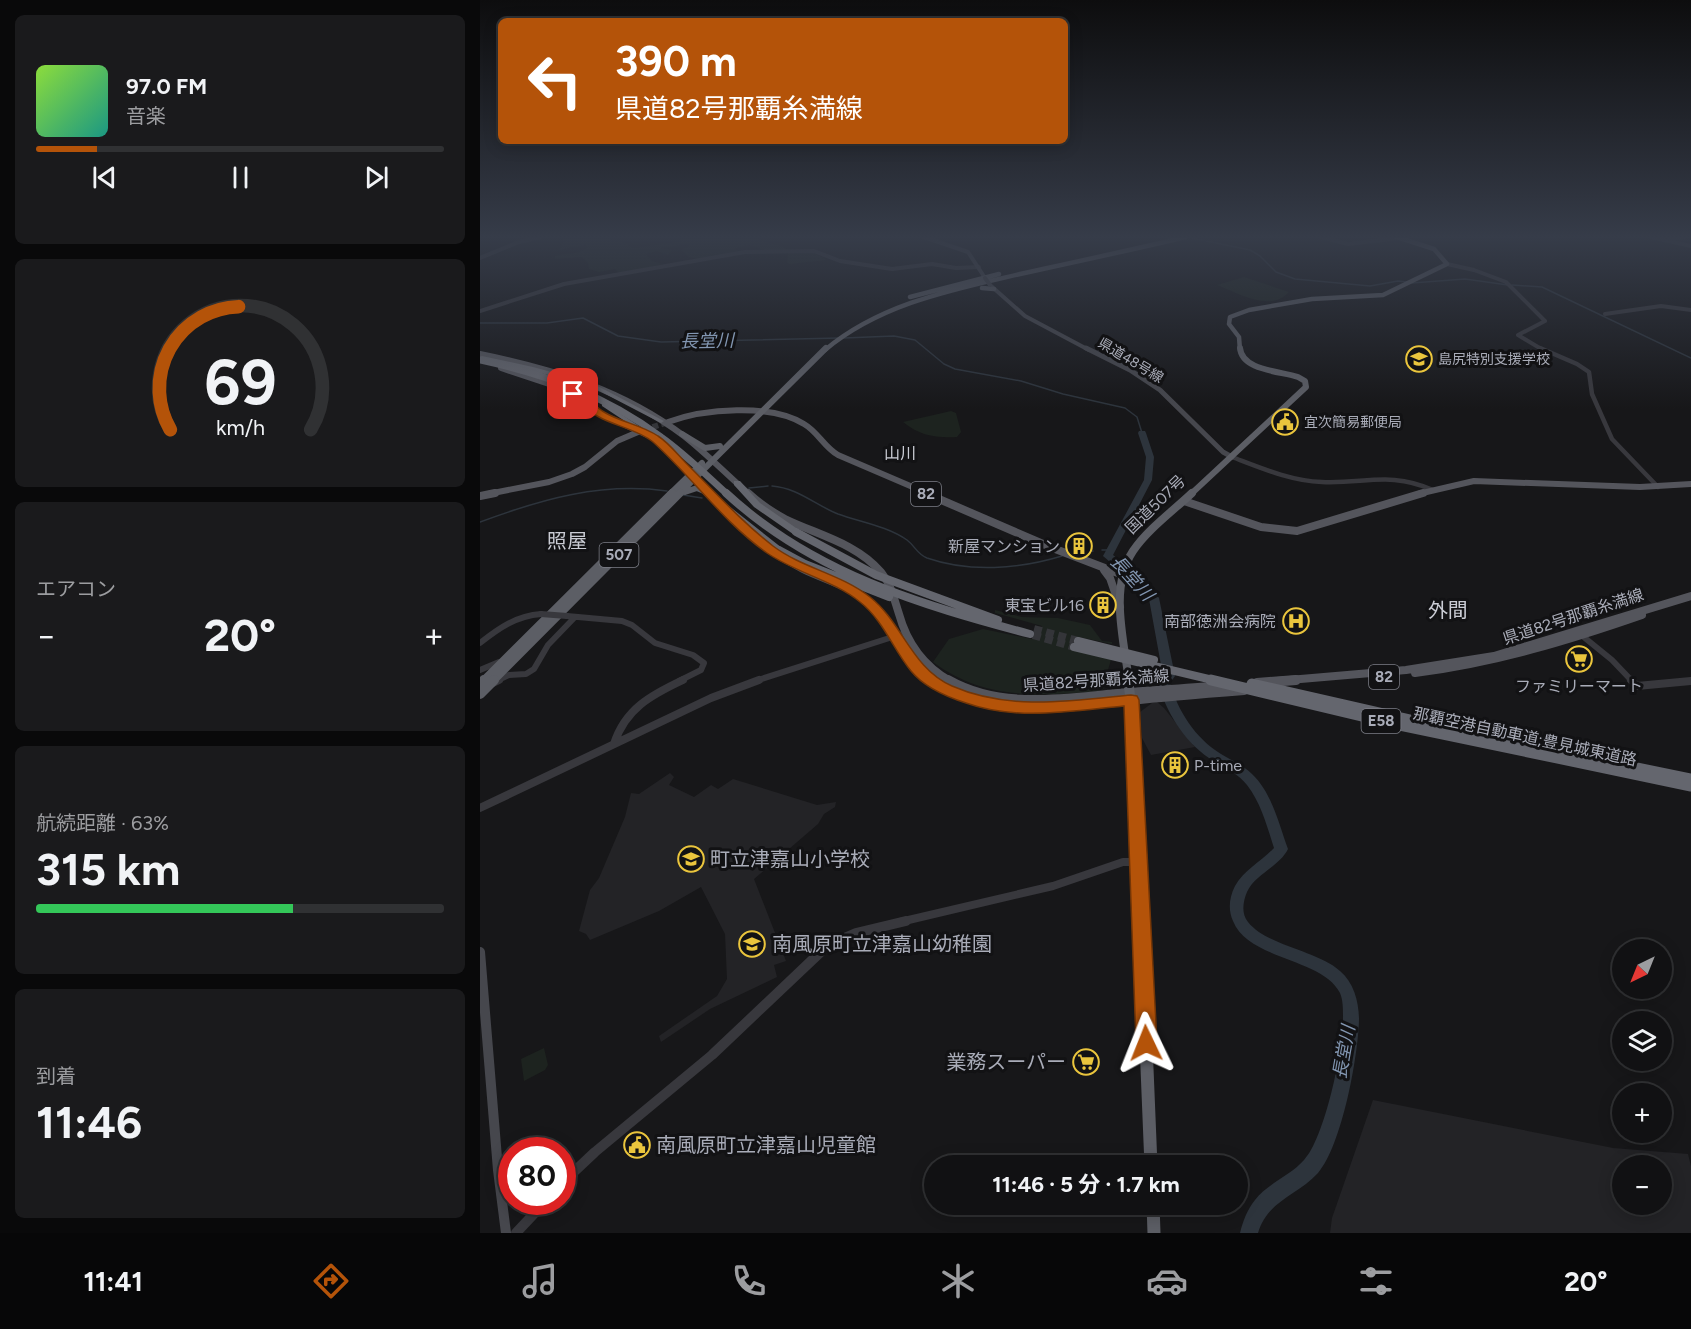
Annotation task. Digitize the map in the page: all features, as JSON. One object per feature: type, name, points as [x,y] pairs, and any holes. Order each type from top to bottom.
[{"type":"highway","points":[[860,323],[918,295]]},
{"type":"highway","name":"507","points":[[510,659],[814,356],[860,323],[936,295]]},
{"type":"highway","points":[[860,323],[913,305],[955,295]]},
{"type":"highway","name":"国道507号","points":[[1151,1155],[1131,697],[1120,607],[1126,563],[1143,539],[1300,395],[1306,385],[1297,376],[1260,366],[1243,357],[1240,351],[1240,337],[1229,324],[1230,317],[1249,310],[1320,298],[1382,295]]},
{"type":"highway","points":[[480,359],[590,384],[665,422]]},
{"type":"highway","points":[[531,370],[587,395],[627,418],[654,438]]},
{"type":"highway","points":[[531,370],[578,388],[615,406],[654,431],[702,467],[756,520],[805,552],[869,583],[1032,632]]},
{"type":"highway","name":"507","points":[[480,694],[483,685],[675,499],[720,446],[756,414]]},
{"type":"highway","points":[[682,434],[705,449],[712,450],[720,446]]},
{"type":"highway","points":[[737,483],[767,513],[796,532],[876,575],[997,622]]},
{"type":"highway","points":[[675,499],[693,488],[712,495]]},
{"type":"highway","points":[[721,504],[779,550],[821,571],[930,610],[997,622]]},
{"type":"highway","name":"那覇空港自動車道;豊見城東道路","points":[[1691,779],[1344,706],[1076,644],[1395,724],[1691,786]]},
{"type":"highway","points":[[1153,1215],[1154,1233]]},
{"type":"main road","name":"県道48号線","points":[[1000,295],[1010,305],[1035,321],[1151,383],[1222,451],[1232,457]]},
{"type":"main road","name":"県道82号那覇糸満線","points":[[480,359],[546,368],[588,380],[642,407],[665,422],[682,434],[702,467],[712,495],[771,550],[805,570],[847,588],[865,599],[882,616],[910,660],[929,679],[951,693],[994,705],[1029,708],[1156,694],[1463,668],[1528,653],[1636,611],[1691,596]]},
{"type":"main road","name":"県道82号那覇糸満線","points":[[480,359],[567,390],[601,414],[654,438],[702,467],[737,483],[765,507],[785,520],[854,550],[880,570],[892,590],[905,633],[918,656],[936,674],[959,686],[987,696],[1008,700],[1042,701],[1131,697]]},
{"type":"main road","name":"82","points":[[665,422],[709,412],[788,417],[802,422],[811,429],[821,444],[837,455],[1103,569],[1123,575]]},
{"type":"main road","points":[[480,496],[549,482],[572,474],[585,467],[612,444],[638,432]]},
{"type":"main road","points":[[1184,501],[1262,527],[1297,531],[1433,490],[1474,481],[1658,487],[1691,484]]},
{"type":"main road","points":[[1103,569],[1109,575],[1114,597],[1120,607]]},
{"type":"main road","name":"県道82号那覇糸満線","points":[[1580,633],[1691,601]]},
{"type":"main road","points":[[480,952],[498,1170],[506,1233]]},
{"type":"street","points":[[480,311],[529,295]]},
{"type":"street","points":[[1518,295],[1545,321],[1518,335],[1552,355],[1577,364],[1589,372],[1592,394],[1612,439],[1658,487]]},
{"type":"street","points":[[1605,314],[1661,306],[1691,310]]},
{"type":"street","points":[[1232,457],[1309,481],[1334,482],[1386,477],[1407,479],[1433,490]]},
{"type":"street","points":[[480,643],[507,622],[524,616],[541,614],[571,616],[622,621],[632,625],[655,643],[693,655],[704,663],[701,670],[642,702],[629,712],[618,729],[614,744]]},
{"type":"street","points":[[513,675],[510,659],[480,670],[483,685],[513,675],[522,675],[534,669],[544,650],[571,616]]},
{"type":"street","points":[[480,808],[742,685],[905,633]]},
{"type":"street","points":[[1580,633],[1612,660],[1637,686],[1691,681]]},
{"type":"street","points":[[576,1170],[712,1055],[828,945],[856,933],[1053,886],[1116,864],[1138,862]]},
{"type":"street","points":[[516,1233],[533,1215]]},
{"type":"shaded area","points":[[1240,295],[1286,295],[1273,301]]},
{"type":"shaded area","points":[[951,411],[956,413],[961,432],[957,437],[928,435],[903,422]]},
{"type":"shaded area","points":[[995,610],[1022,617],[1058,618],[1090,625],[1102,641],[1112,642],[1112,644],[1079,637],[1111,660],[1106,676],[1116,678],[1102,690],[1093,692],[1029,694],[990,689],[971,683],[933,662],[949,639],[983,629],[1032,639],[1042,626],[995,613]]},
{"type":"shaded area","points":[[1157,702],[1195,747],[1151,755],[1142,738],[1140,712]]},
{"type":"shaded area","name":"町立津嘉山小学校","points":[[670,773],[674,777],[669,785],[694,797],[711,785],[718,789],[733,779],[817,805],[836,802],[835,807],[824,814],[818,824],[754,879],[786,961],[774,965],[777,977],[710,1009],[661,1042],[659,1036],[717,996],[727,979],[725,934],[701,887],[659,911],[590,940],[586,934],[579,931],[590,890],[599,878],[625,817],[631,793],[639,794]]},
{"type":"shaded area","points":[[544,1048],[548,1065],[545,1070],[524,1081],[521,1059]]},
{"type":"shaded area","points":[[1373,1100],[1613,1148],[1688,1154],[1691,1166],[1691,1233],[1330,1233],[1332,1218]]},
{"type":"waterway","points":[[1558,295],[1691,358]]},
{"type":"waterway","name":"長堂川","points":[[480,323],[547,323],[583,318],[618,336],[661,342],[839,338]]},
{"type":"waterway","name":"長堂川","points":[[844,338],[894,336],[915,340],[944,364],[955,369],[1021,381],[1063,394],[1125,408],[1137,417],[1142,433]]},
{"type":"waterway","name":"長堂川","points":[[1142,433],[1150,457],[1148,480],[1108,556],[1140,582],[1154,598],[1169,676],[1164,683],[1181,721],[1209,752],[1242,772],[1251,781],[1272,823],[1281,849],[1244,885],[1240,891],[1236,911],[1242,926],[1256,938],[1334,975],[1346,989],[1350,1004],[1350,1033],[1344,1070],[1323,1147],[1318,1158],[1309,1168],[1260,1208],[1253,1219],[1249,1233]]},
{"type":"waterway","points":[[749,488],[768,486]]},
{"type":"waterway","points":[[772,486],[798,493],[838,514],[891,531],[907,540],[927,558],[943,563],[994,568],[1029,564],[1062,556]]},
{"type":"waterway","points":[[480,522],[526,506],[572,494],[619,489],[667,491]]},
{"type":"waterway","points":[[683,495],[702,498]]},
{"type":"waterway","name":"長堂川","points":[[1102,550],[1109,550]]},
{"type":"waterway","points":[[1076,553],[1093,551]]},
{"type":"tunnel","points":[[644,430],[668,422]]},
{"type":"tunnel","points":[[1034,629],[1078,641]]},
{"type":"tunnel","points":[[1033,635],[1074,647]]},
{"type":"place","name":"島尻特別支援学校","points":[[1419,359]]},
{"type":"place","name":"宜次簡易郵便局","points":[[1285,422]]},
{"type":"place","name":"新屋マンション","points":[[1079,546]]},
{"type":"place","name":"東宝ビル16","points":[[1103,605]]},
{"type":"place","name":"南部徳洲会病院","points":[[1296,621]]},
{"type":"place","name":"ファミリーマート","points":[[1579,659]]},
{"type":"place","name":"P-time","points":[[1175,765]]},
{"type":"place","name":"町立津嘉山小学校","points":[[691,859]]},
{"type":"place","name":"南風原町立津嘉山幼稚園","points":[[752,944]]},
{"type":"place","name":"業務スーパー","points":[[1086,1062]]},
{"type":"place","name":"南風原町立津嘉山児童館","points":[[637,1145]]},
{"type":"district","name":"山川","points":[[900,453]]},
{"type":"district","name":"照屋","points":[[567,541]]},
{"type":"district","name":"外間","points":[[1448,610]]},
{"type":"route","points":[[573,394],[611,420],[645,432],[654,438],[751,534],[771,550],[805,570],[847,588],[865,599],[882,616],[918,669],[951,693],[994,705],[1021,708],[1059,708],[1131,700],[1146,1043]]}]
